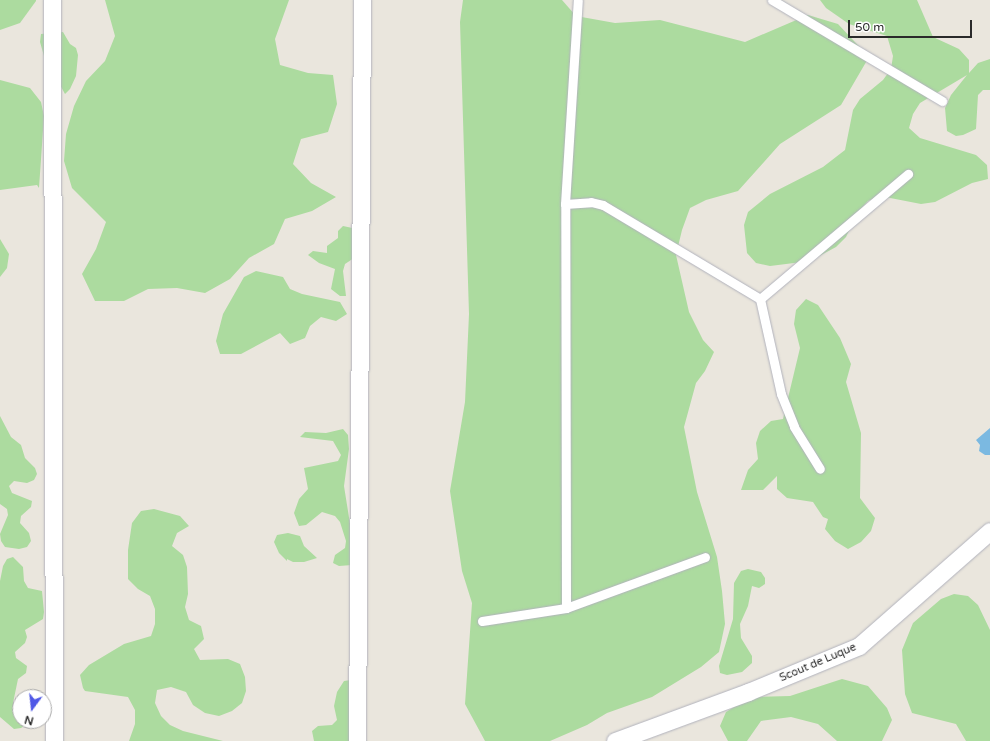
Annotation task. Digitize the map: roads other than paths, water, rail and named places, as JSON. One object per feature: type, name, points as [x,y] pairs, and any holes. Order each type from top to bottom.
[{"type":"street","points":[[52,0],[54,741]]},
{"type":"street","points":[[357,741],[362,0]]},
{"type":"street","name":"Scout de Luque","points":[[615,741],[748,692],[859,646],[990,531]]},
{"type":"lane","points":[[566,608],[565,204],[578,0]]},
{"type":"lane","points":[[772,0],[942,101]]},
{"type":"lane","points":[[760,299],[908,174]]},
{"type":"lane","points":[[565,204],[591,202],[603,205],[760,299],[781,394],[794,426],[820,469]]},
{"type":"lane","points":[[482,621],[566,608],[705,557]]},
{"type":"water","points":[[990,428],[990,455],[985,455],[979,451],[980,445],[976,440]]}]
